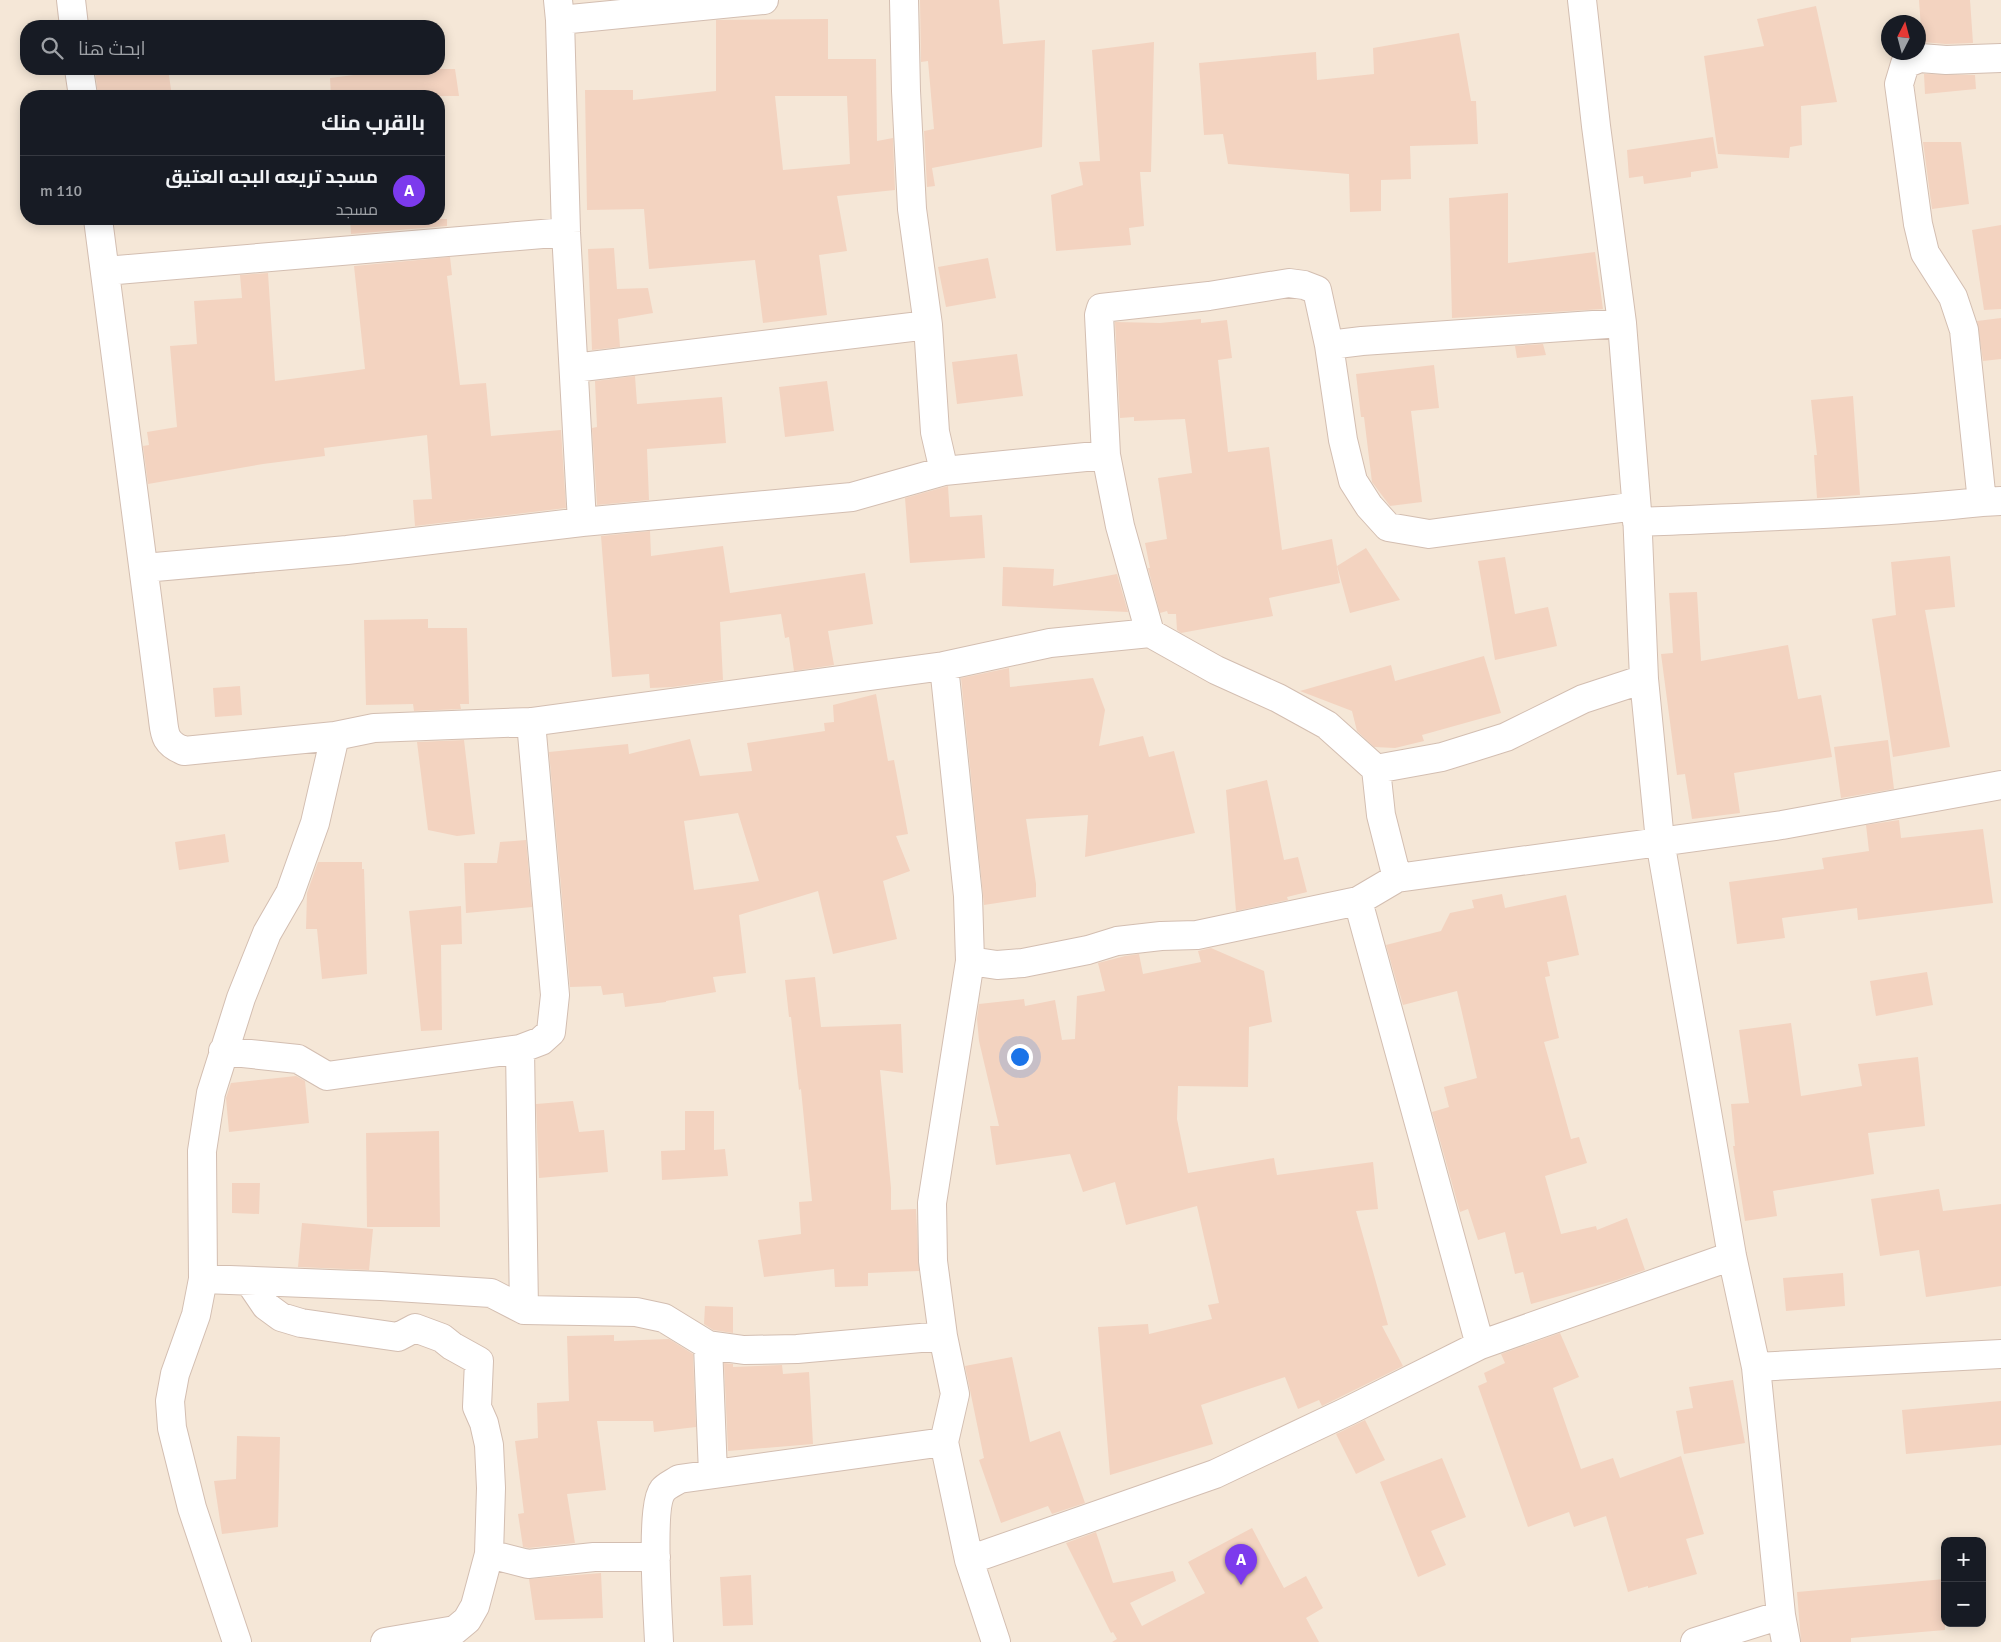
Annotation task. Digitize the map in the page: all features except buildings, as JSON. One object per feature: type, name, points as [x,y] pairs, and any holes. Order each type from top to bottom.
[{"type":"street","points":[[71,0],[73,20]]},
{"type":"street","points":[[582,522],[566,232],[559,10],[764,0]]},
{"type":"street","points":[[904,0],[912,209],[928,325],[935,432],[944,471]]},
{"type":"street","points":[[1582,0],[1596,126],[1622,323],[1636,514],[1644,679],[1660,841],[1732,1256],[1756,1367],[1781,1615],[1786,1642]]},
{"type":"street","points":[[1150,633],[1120,526],[1106,455],[1099,324],[1101,308],[1210,296],[1289,283],[1304,284],[1318,290],[1329,345],[1343,440],[1353,481],[1369,506],[1388,527],[1429,534],[1636,514],[1810,515],[1916,509],[1991,502],[1964,330],[1953,297],[1925,253],[1918,224],[1899,84],[1906,64],[1920,58],[1946,60],[2001,58]]},
{"type":"street","points":[[80,75],[82,90]]},
{"type":"street","points":[[99,225],[162,712],[166,735],[172,746],[184,751],[335,736],[374,728],[410,725],[530,722],[944,666],[1050,643],[1150,633],[1185,654],[1278,698],[1327,725],[1376,769],[1381,814],[1397,878]]},
{"type":"street","points":[[105,271],[566,232]]},
{"type":"street","points":[[1329,345],[1401,338],[1622,323]]},
{"type":"street","points":[[574,368],[928,325]]},
{"type":"street","points":[[144,568],[347,550],[582,522],[852,497],[944,471],[1106,455]]},
{"type":"street","points":[[944,666],[968,896],[970,961],[932,1203],[933,1261],[943,1336],[955,1394],[944,1442],[969,1560],[996,1642]]},
{"type":"street","points":[[1376,769],[1442,757],[1506,737],[1583,699],[1644,679]]},
{"type":"street","points":[[224,1051],[298,1059],[327,1076],[520,1049],[541,1041],[551,1032],[555,995],[530,722]]},
{"type":"street","points":[[238,1642],[192,1508],[172,1428],[170,1401],[176,1374],[196,1315],[203,1279],[202,1151],[211,1093],[241,998],[264,941],[290,894],[309,841],[335,736]]},
{"type":"street","points":[[970,961],[997,965],[1023,963],[1088,950],[1117,941],[1161,936],[1197,935],[1358,900],[1397,878],[1782,825],[2001,785]]},
{"type":"street","points":[[1358,900],[1480,1345]]},
{"type":"street","points":[[520,1049],[524,1310]]},
{"type":"street","points":[[969,1560],[1215,1474],[1348,1411],[1480,1345],[1732,1256]]},
{"type":"street","points":[[203,1279],[381,1286],[491,1293],[524,1310],[636,1312],[664,1318],[708,1344],[744,1350],[797,1349],[943,1336]]},
{"type":"street","points":[[249,1281],[266,1306],[281,1317],[301,1323],[398,1337],[415,1328],[442,1338],[452,1346],[479,1361],[477,1407],[489,1445],[491,1488],[489,1554],[475,1606],[467,1620],[455,1630],[385,1642]]},
{"type":"street","points":[[708,1344],[714,1474]]},
{"type":"street","points":[[1756,1367],[2001,1354]]},
{"type":"street","points":[[659,1642],[656,1557],[658,1503],[663,1490],[679,1479],[944,1442]]},
{"type":"street","points":[[489,1554],[528,1564],[594,1557],[656,1557]]},
{"type":"street","points":[[1694,1642],[1781,1615]]},
{"type":"shaded area","points":[[0,0],[2001,0],[2001,1642],[0,1642]]},
{"type":"place","name":"مسجد تريعه البجه العتيق","points":[[1241,1585]]}]
